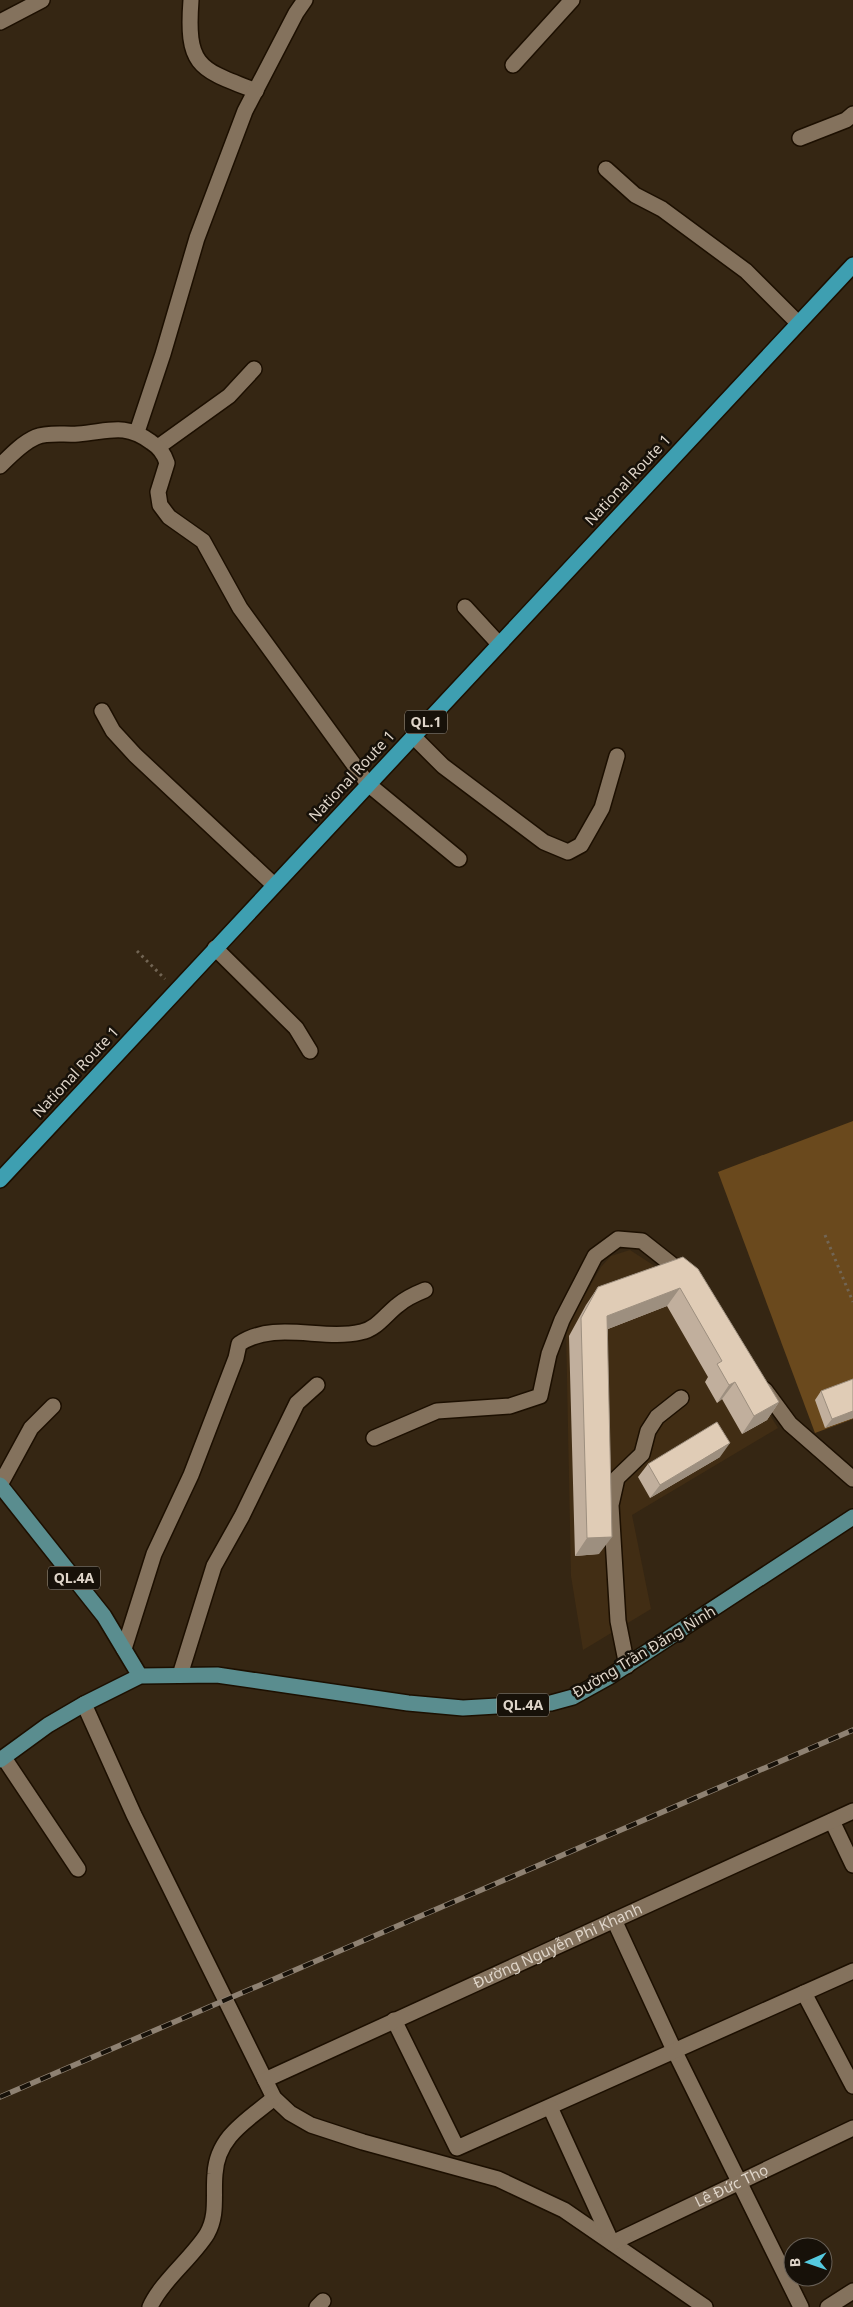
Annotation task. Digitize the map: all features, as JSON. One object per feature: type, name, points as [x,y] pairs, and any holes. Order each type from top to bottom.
[{"type":"highway","name":"National Route 1","points":[[0,1180],[853,265]]},
{"type":"main road","name":"QL.4A","points":[[0,1485],[104,1616],[140,1676]]},
{"type":"main road","name":"Đường Trần Đăng Ninh","points":[[140,1676],[217,1675],[408,1703],[463,1708],[551,1703],[574,1697],[627,1666],[853,1516]]},
{"type":"main road","points":[[2,1759],[48,1725],[84,1704],[140,1676]]},
{"type":"street","points":[[0,22],[42,0]]},
{"type":"street","points":[[192,0],[190,27],[196,58],[211,73],[256,91]]},
{"type":"street","points":[[137,432],[163,354],[197,238],[245,111],[296,13],[305,0]]},
{"type":"street","points":[[513,65],[572,0]]},
{"type":"street","points":[[800,138],[846,120],[853,114]]},
{"type":"street","points":[[606,169],[636,195],[662,209],[746,271],[798,323]]},
{"type":"street","points":[[158,447],[229,396],[254,369]]},
{"type":"street","points":[[0,466],[36,436],[80,434],[119,428],[137,432],[158,447],[167,463],[158,492],[160,505],[169,517],[203,541],[240,608],[368,784],[459,860]]},
{"type":"street","points":[[465,607],[499,644]]},
{"type":"street","points":[[102,710],[113,731],[135,755],[274,884]]},
{"type":"street","points":[[413,736],[443,766],[544,842],[568,852],[581,845],[602,808],[617,756]]},
{"type":"street","points":[[215,948],[296,1028],[310,1051]]},
{"type":"street","points":[[374,1438],[437,1411],[510,1406],[522,1404],[540,1396],[549,1354],[562,1320],[595,1256],[618,1239],[642,1241],[693,1281],[697,1288]]},
{"type":"street","points":[[124,1649],[154,1554],[191,1475],[236,1358],[239,1344],[250,1336],[272,1333],[333,1334],[363,1332],[387,1317],[396,1306],[425,1290]]},
{"type":"street","points":[[756,1378],[790,1424],[853,1479]]},
{"type":"street","points":[[180,1676],[214,1566],[242,1516],[297,1403],[317,1384]]},
{"type":"street","points":[[627,1666],[618,1621],[612,1505],[617,1478],[642,1454],[648,1431],[657,1417],[681,1398]]},
{"type":"street","points":[[0,1485],[31,1428],[53,1406]]},
{"type":"street","points":[[84,1704],[134,1815],[274,2098],[290,2113],[311,2125],[363,2142],[498,2179],[564,2210],[705,2307]]},
{"type":"street","points":[[2,1759],[78,1869]]},
{"type":"street","name":"Đường Nguyễn Phi Khanh","points":[[264,2080],[853,1811]]},
{"type":"street","points":[[832,1821],[853,1865]]},
{"type":"street","points":[[614,1920],[674,2050],[801,2307]]},
{"type":"street","points":[[394,2020],[457,2148],[853,1971]]},
{"type":"street","points":[[804,1993],[853,2086]]},
{"type":"street","points":[[150,2307],[173,2275],[207,2234],[215,2210],[216,2163],[226,2142],[238,2125],[274,2098]]},
{"type":"street","points":[[550,2106],[612,2243]]},
{"type":"street","name":"Lê Đức Thọ","points":[[612,2243],[853,2128]]},
{"type":"street","points":[[828,2307],[853,2291]]},
{"type":"path","points":[[137,951],[177,990]]},
{"type":"path","points":[[825,1235],[853,1302]]},
{"type":"shaded area","points":[[853,1121],[853,1419],[815,1433],[718,1172]]},
{"type":"shaded area","points":[[630,1250],[693,1291],[778,1428],[632,1515],[651,1609],[583,1650],[571,1576],[566,1328],[601,1267],[611,1256]]},
{"type":"building","points":[[683,1257],[698,1269],[779,1402],[754,1416],[735,1382],[729,1385],[717,1364],[722,1361],[680,1288],[607,1316],[612,1537],[587,1538],[581,1318],[598,1287]]},
{"type":"building","points":[[853,1379],[853,1411],[832,1419],[821,1391]]},
{"type":"building","points":[[717,1422],[730,1443],[660,1485],[648,1464]]},
{"type":"railway","points":[[0,2097],[853,1730]]}]
